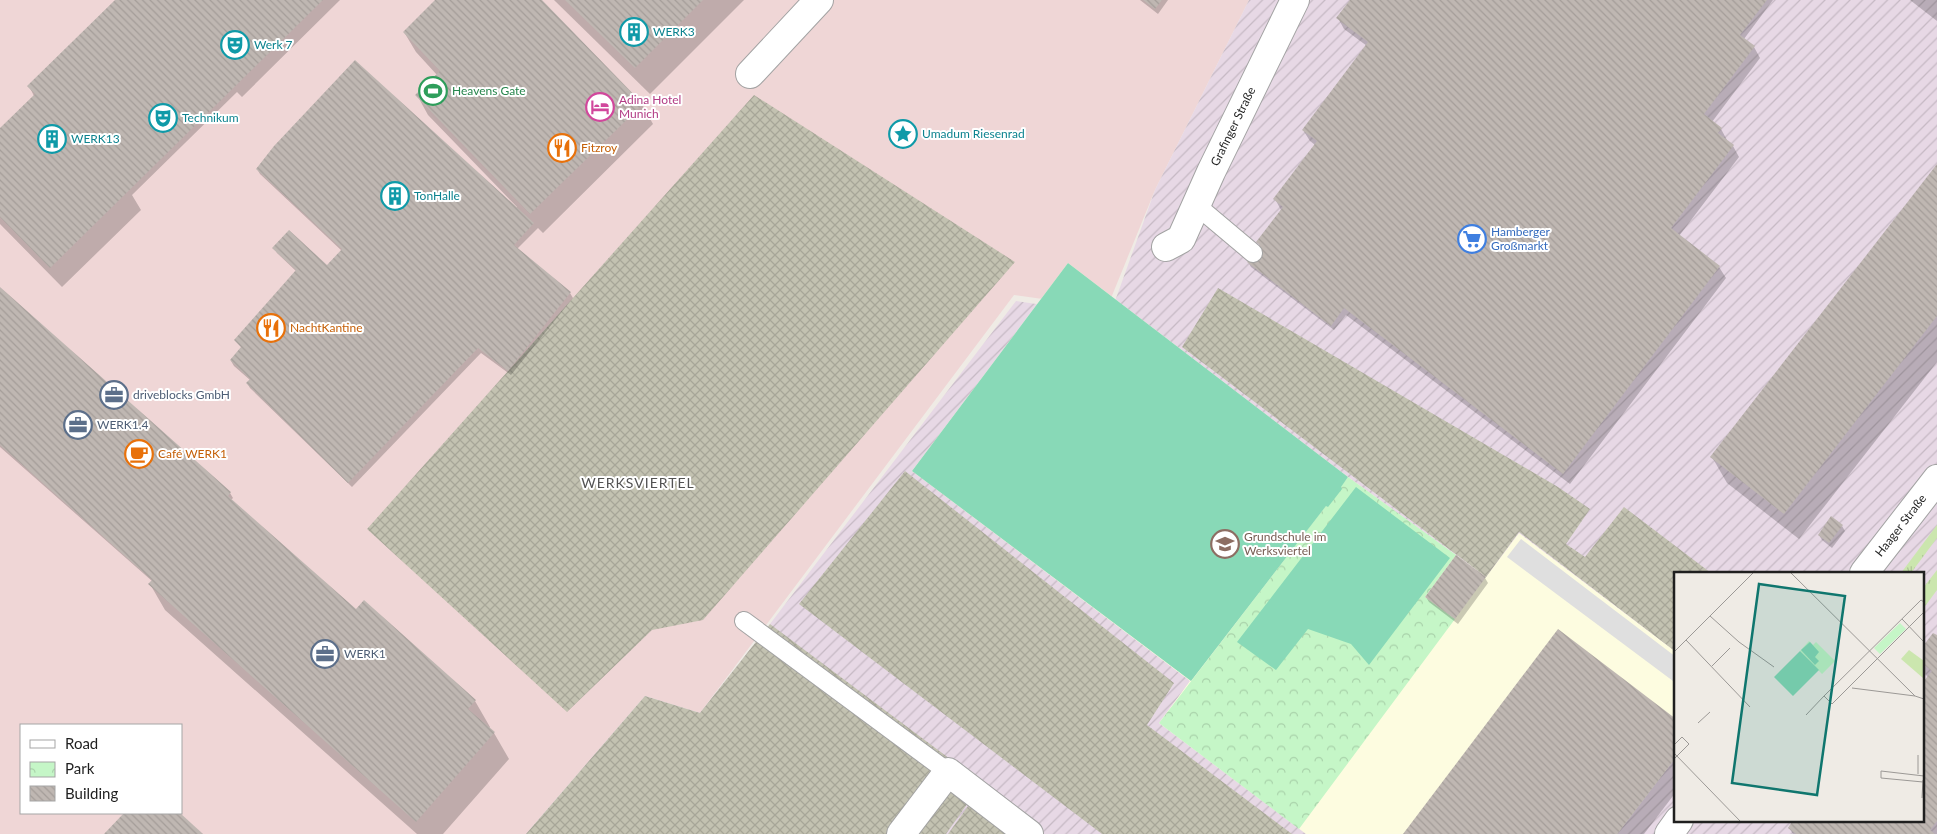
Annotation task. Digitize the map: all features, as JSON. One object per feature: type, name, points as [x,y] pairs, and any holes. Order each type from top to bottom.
[{"type":"street","points":[[750,74],[819,0]]},
{"type":"street","name":"Grafinger Straße","points":[[1166,247],[1181,239],[1295,0]]},
{"type":"street","name":"Haager Straße","points":[[1865,572],[1937,479]]},
{"type":"street","points":[[901,834],[948,772],[1029,834]]},
{"type":"street","points":[[1669,834],[1678,822]]},
{"type":"lane","points":[[1196,205],[1254,253]]},
{"type":"lane","points":[[744,621],[948,772]]},
{"type":"shaded area","points":[[0,0],[1249,0],[1155,190],[1107,308],[1014,295],[700,713],[645,696],[526,834],[0,834]]},
{"type":"shaded area","points":[[1249,0],[1937,0],[1937,834],[526,834],[645,696],[700,713],[1016,301],[1110,315],[1155,190]]},
{"type":"shaded area","points":[[754,95],[1015,262],[703,620],[652,630],[567,712],[367,529]]},
{"type":"shaded area","name":"Grundschule im Werksviertel","points":[[1068,263],[1348,477],[1486,577],[1519,533],[1674,650],[1674,760],[1617,834],[1306,834],[1159,723],[1190,681],[912,471]]},
{"type":"shaded area","points":[[1218,288],[1558,487],[1590,509],[1566,544],[1585,557],[1624,507],[1710,572],[1674,572],[1674,650],[1519,532],[1486,577],[1182,347]]},
{"type":"shaded area","points":[[905,471],[1174,683],[1147,725],[1292,834],[1102,834],[799,604]]},
{"type":"shaded area","points":[[1521,539],[1674,655],[1674,680],[1673,681],[1507,557]]},
{"type":"shaded area","points":[[770,624],[982,783],[946,834],[526,834],[645,696],[700,713]]},
{"type":"shaded area","points":[[971,802],[1014,834],[948,834]]},
{"type":"green space","points":[[1068,263],[1348,477],[1341,487],[1342,489],[1328,507],[1326,506],[1191,681],[912,471]]},
{"type":"green space","points":[[1348,477],[1456,555],[1425,597],[1455,619],[1299,829],[1159,723]]},
{"type":"green space","points":[[1356,487],[1450,558],[1369,665],[1351,644],[1308,629],[1276,670],[1237,642]]},
{"type":"green space","points":[[1937,525],[1937,538],[1912,572],[1902,572]]},
{"type":"green space","points":[[1937,570],[1937,590],[1924,608],[1924,587]]},
{"type":"building","name":"WERK13","points":[[115,0],[323,0],[50,268],[0,217],[0,128],[35,94],[27,86]]},
{"type":"building","points":[[435,0],[542,0],[643,104],[530,214],[415,95],[440,71],[403,32]]},
{"type":"building","name":"WERK3","points":[[565,0],[703,0],[635,68]]},
{"type":"building","points":[[1143,0],[1162,0],[1155,9]]},
{"type":"building","name":"Hamberger Großmarkt","points":[[1350,0],[1767,0],[1740,35],[1755,46],[1704,114],[1722,128],[1718,133],[1734,145],[1671,228],[1720,266],[1563,474],[1344,308],[1331,326],[1247,262],[1260,245],[1256,242],[1283,207],[1273,199],[1317,141],[1302,130],[1368,42],[1336,18]]},
{"type":"building","points":[[355,60],[534,223],[514,245],[571,292],[508,371],[478,348],[348,483],[246,383],[250,379],[230,360],[241,347],[234,340],[296,270],[272,248],[289,230],[327,265],[342,249],[256,169],[274,146]]},
{"type":"building","points":[[1937,164],[1937,316],[1784,514],[1710,457]]},
{"type":"building","points":[[0,287],[231,492],[228,496],[356,609],[364,600],[476,700],[468,709],[495,732],[416,822],[148,584],[152,580],[0,445]]},
{"type":"building","points":[[1831,516],[1843,525],[1829,543],[1818,535]]},
{"type":"building","points":[[1456,555],[1486,577],[1455,619],[1425,597]]},
{"type":"building","points":[[1558,629],[1674,717],[1674,760],[1617,834],[1403,834]]},
{"type":"building","points":[[1933,633],[1937,635],[1937,821],[1930,830],[1935,834],[1796,834],[1788,828],[1792,822],[1924,822],[1924,681],[1932,671],[1924,665],[1924,645]]},
{"type":"building","points":[[123,814],[181,814],[203,834],[104,834]]},
{"type":"place","name":"WERK3","points":[[634,32]]},
{"type":"place","name":"Werk 7","points":[[235,45]]},
{"type":"place","name":"Heavens Gate","points":[[433,91]]},
{"type":"place","name":"Adina Hotel Munich","points":[[600,107]]},
{"type":"place","name":"Technikum","points":[[163,118]]},
{"type":"place","name":"Umadum Riesenrad","points":[[903,134]]},
{"type":"place","name":"WERK13","points":[[52,139]]},
{"type":"place","name":"Fitzroy","points":[[562,148]]},
{"type":"place","name":"TonHalle","points":[[395,196]]},
{"type":"place","name":"Hamberger Großmarkt","points":[[1472,239]]},
{"type":"place","name":"NachtKantine","points":[[271,328]]},
{"type":"place","name":"driveblocks GmbH","points":[[114,395]]},
{"type":"place","name":"WERK1.4","points":[[78,425]]},
{"type":"place","name":"Café WERK1","points":[[139,454]]},
{"type":"place","name":"Grundschule im Werksviertel","points":[[1225,544]]},
{"type":"place","name":"WERK1","points":[[325,654]]},
{"type":"district","name":"WERKSVIERTEL","points":[[638,483]]}]
